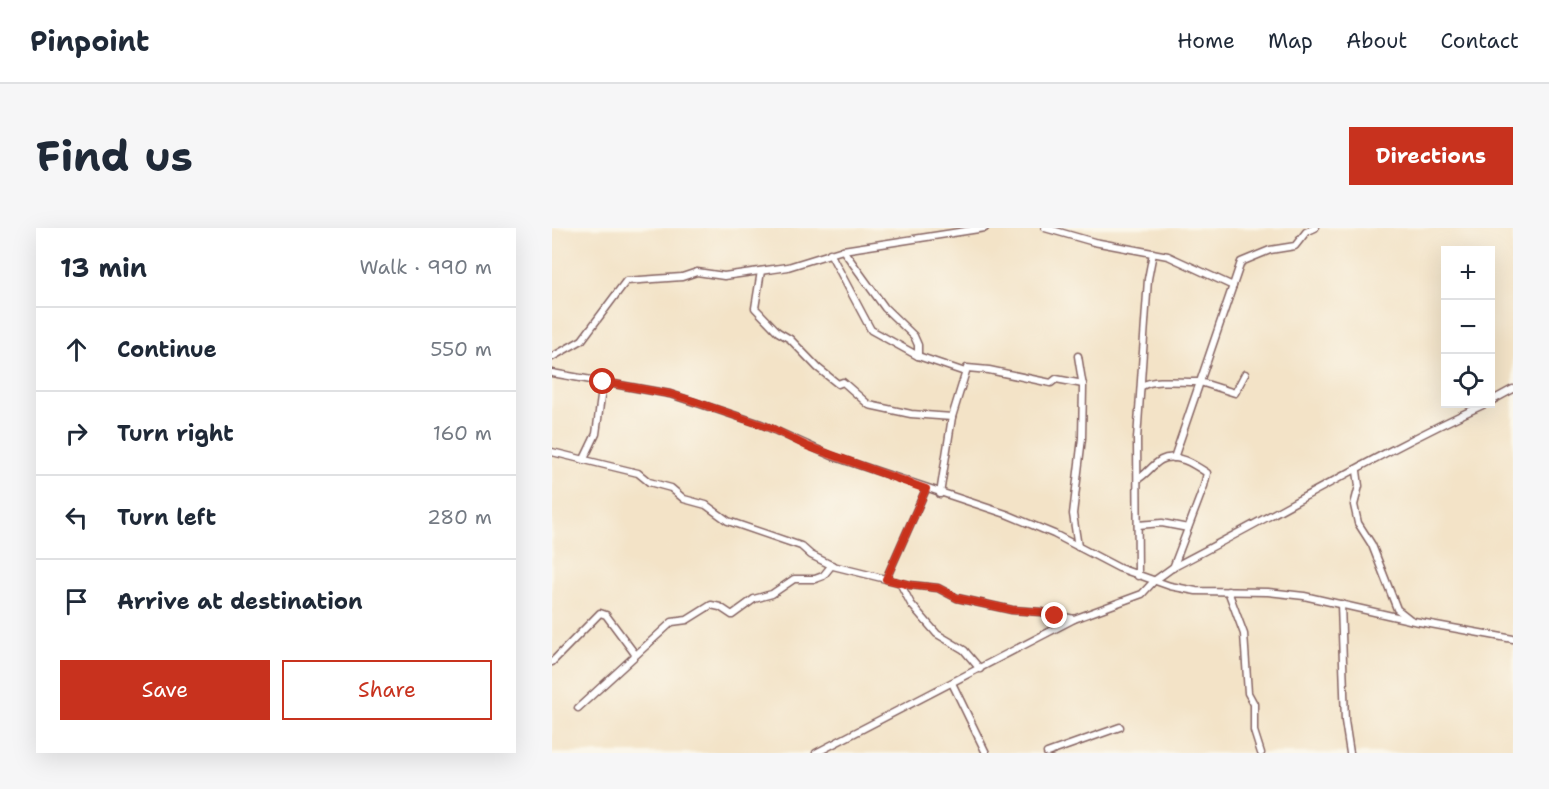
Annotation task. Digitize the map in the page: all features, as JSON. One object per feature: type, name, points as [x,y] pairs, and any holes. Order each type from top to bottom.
[{"type":"street","points":[[552,357],[582,340],[623,282],[638,278],[682,277],[696,272],[724,276],[794,266],[843,250],[985,228]]},
{"type":"street","points":[[1045,228],[1094,242],[1153,253],[1210,274],[1233,286]]},
{"type":"street","points":[[1174,458],[1237,271],[1243,260],[1270,250],[1295,246],[1306,232],[1315,228]]},
{"type":"street","points":[[843,250],[885,308],[914,336],[918,345],[918,356]]},
{"type":"street","points":[[830,253],[871,330],[918,356],[965,372]]},
{"type":"street","points":[[1138,576],[1137,440],[1148,279],[1153,253]]},
{"type":"street","points":[[761,270],[755,308],[778,332],[790,339],[818,368],[838,384],[845,383],[869,405],[911,414],[952,417]]},
{"type":"street","points":[[1078,356],[1083,384],[1081,454],[1074,514],[1078,548]]},
{"type":"street","points":[[940,494],[952,417],[965,372],[972,368],[1051,383],[1056,379],[1083,384]]},
{"type":"street","points":[[552,373],[670,394],[693,401],[771,428],[807,446],[926,489],[1006,514],[1138,576],[1154,581],[1187,590],[1291,594],[1411,621],[1513,639]]},
{"type":"street","points":[[1142,386],[1148,382],[1166,384],[1173,380],[1200,382],[1235,393],[1245,374]]},
{"type":"street","points":[[584,459],[596,434],[603,382]]},
{"type":"street","points":[[1495,399],[1513,389]]},
{"type":"street","points":[[816,753],[1074,619],[1142,594],[1154,581],[1172,568],[1357,471],[1414,437],[1476,408]]},
{"type":"street","points":[[552,452],[638,473],[649,482],[670,487],[684,499],[706,505],[728,521],[801,546],[811,555],[832,565],[900,583],[938,588],[957,598],[1012,610],[1041,612],[1074,619]]},
{"type":"street","points":[[1138,479],[1160,460],[1174,458],[1194,465],[1207,475],[1172,568]]},
{"type":"street","points":[[1357,471],[1359,480],[1354,505],[1358,524],[1372,545],[1397,609],[1411,621]]},
{"type":"street","points":[[886,579],[926,489]]},
{"type":"street","points":[[1138,525],[1162,524],[1188,528]]},
{"type":"street","points":[[578,708],[666,626],[676,620],[687,620],[706,607],[720,607],[732,615],[754,599],[772,594],[794,579],[815,579],[823,576],[832,565]]},
{"type":"street","points":[[900,583],[911,604],[937,634],[964,650],[980,669]]},
{"type":"street","points":[[1228,591],[1244,634],[1248,693],[1254,704],[1254,731],[1262,753]]},
{"type":"street","points":[[1341,604],[1345,721],[1350,753]]},
{"type":"street","points":[[552,662],[600,613],[606,615],[635,654]]},
{"type":"street","points":[[952,683],[986,753]]},
{"type":"street","points":[[1047,753],[1120,727]]},
{"type":"route","points":[[603,382],[670,394],[693,401],[771,428],[832,456],[926,489],[886,579],[910,585],[938,588],[952,597],[1012,610],[1041,612],[1055,616]]}]
